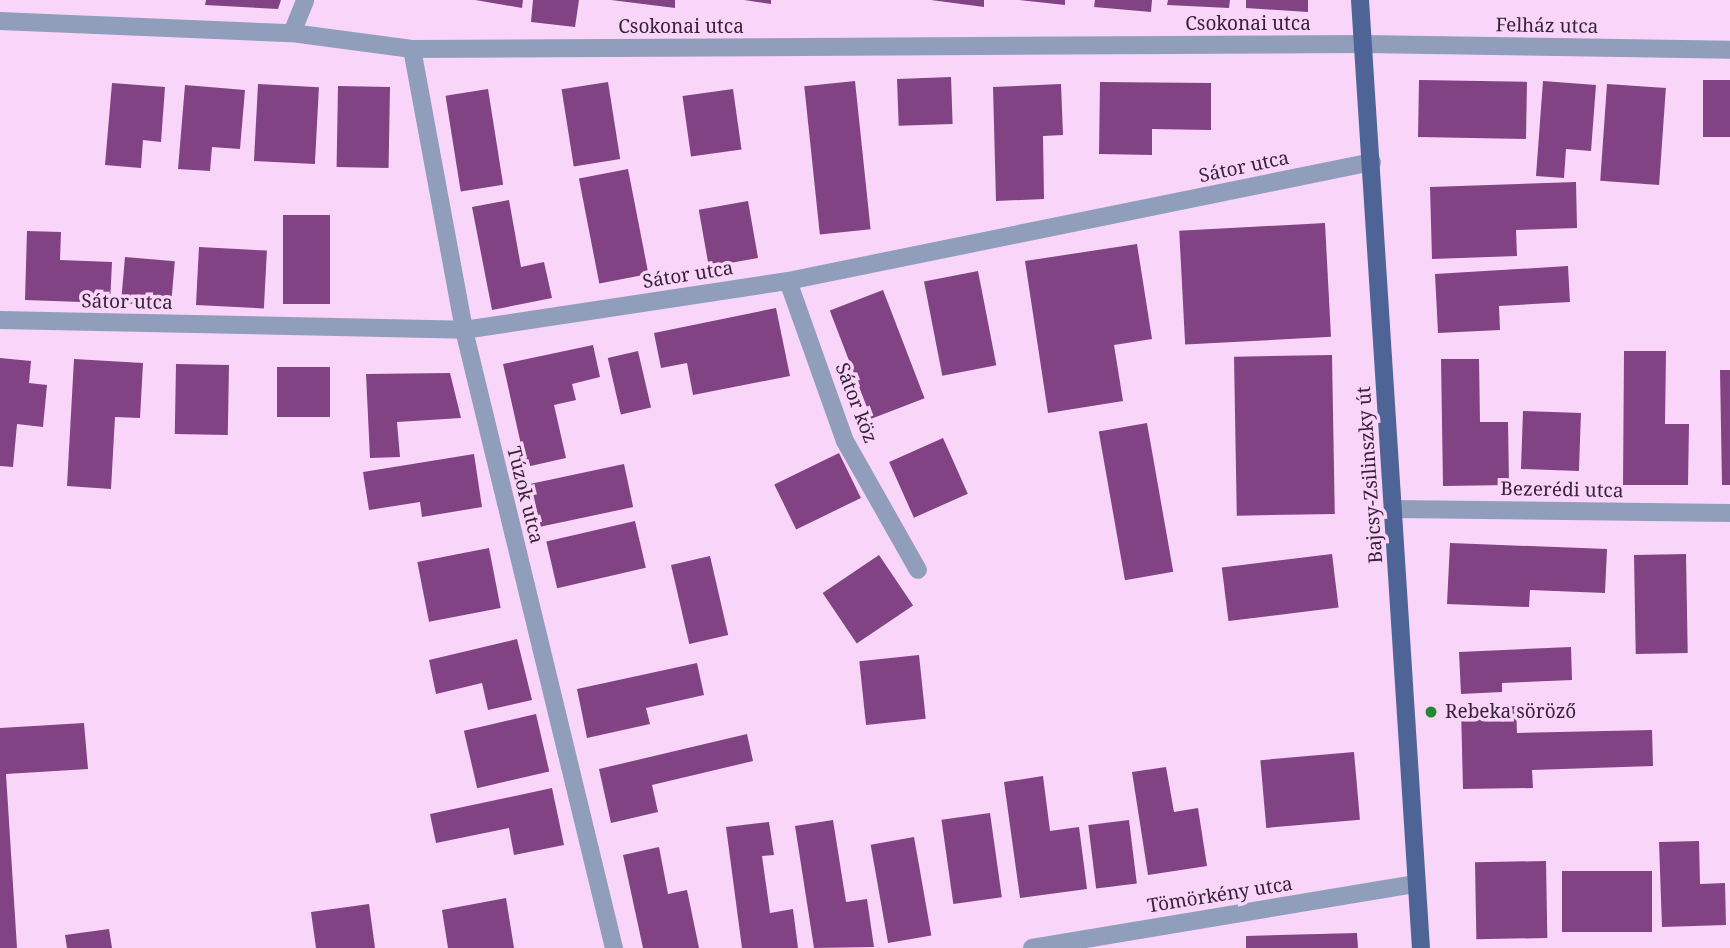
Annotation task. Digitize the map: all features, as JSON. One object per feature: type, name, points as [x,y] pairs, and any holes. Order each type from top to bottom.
[{"type":"main road","name":"Bajcsy-Zsilinszky út","points":[[1360,0],[1421,948]]},
{"type":"street","points":[[292,33],[305,0]]},
{"type":"street","name":"Csokonai utca","points":[[0,21],[292,33],[412,49],[1363,44]]},
{"type":"street","name":"Felház utca","points":[[1363,44],[1730,50]]},
{"type":"street","name":"Túzok utca","points":[[412,49],[464,330],[614,948]]},
{"type":"street","name":"Sátor utca","points":[[0,320],[464,330],[788,281],[1372,162]]},
{"type":"street","name":"Sátor köz","points":[[788,281],[845,441],[918,570]]},
{"type":"street","name":"Bezerédi utca","points":[[1394,509],[1730,513]]},
{"type":"street","name":"Tömörkény utca","points":[[1032,948],[1416,884]]},
{"type":"building","points":[[206,0],[281,0],[278,9],[205,5]]},
{"type":"building","points":[[475,0],[523,0],[522,8]]},
{"type":"building","points":[[533,0],[579,0],[575,27],[531,22]]},
{"type":"building","points":[[611,0],[675,0],[675,8]]},
{"type":"building","points":[[744,0],[771,0],[771,4]]},
{"type":"building","points":[[931,0],[984,0],[984,7]]},
{"type":"building","points":[[1019,0],[1065,0],[1065,5]]},
{"type":"building","points":[[1095,0],[1152,0],[1151,12],[1094,7]]},
{"type":"building","points":[[1168,0],[1230,0],[1229,8],[1167,5]]},
{"type":"building","points":[[1246,0],[1308,0],[1308,12],[1246,8]]},
{"type":"building","points":[[951,77],[953,124],[899,126],[897,79]]},
{"type":"building","points":[[1419,80],[1527,82],[1526,139],[1418,137]]},
{"type":"building","points":[[1703,80],[1730,80],[1730,137],[1703,137]]},
{"type":"building","points":[[855,81],[871,229],[820,235],[804,86]]},
{"type":"building","points":[[1543,81],[1596,85],[1591,151],[1566,149],[1564,178],[1536,176]]},
{"type":"building","points":[[608,82],[620,159],[574,166],[562,89]]},
{"type":"building","points":[[1100,82],[1211,83],[1211,130],[1152,129],[1152,155],[1099,154]]},
{"type":"building","points":[[112,83],[165,87],[161,142],[143,140],[141,168],[105,165]]},
{"type":"building","points":[[258,84],[319,87],[315,164],[254,161]]},
{"type":"building","points":[[1061,84],[1063,135],[1043,136],[1044,199],[996,201],[993,87]]},
{"type":"building","points":[[1607,84],[1666,88],[1659,185],[1600,181]]},
{"type":"building","points":[[185,85],[245,90],[240,149],[212,147],[210,171],[178,169]]},
{"type":"building","points":[[338,86],[390,87],[389,168],[337,167]]},
{"type":"building","points":[[488,89],[503,185],[461,192],[446,96]]},
{"type":"building","points":[[733,89],[741,149],[691,157],[682,96]]},
{"type":"building","points":[[628,169],[648,274],[599,284],[579,179]]},
{"type":"building","points":[[1576,182],[1577,228],[1516,230],[1517,256],[1432,259],[1430,187]]},
{"type":"building","points":[[509,200],[521,267],[544,262],[552,298],[492,310],[472,207]]},
{"type":"building","points":[[748,201],[758,258],[709,267],[699,210]]},
{"type":"building","points":[[283,215],[330,215],[330,304],[283,304]]},
{"type":"building","points":[[1325,223],[1331,337],[1185,344],[1179,231]]},
{"type":"building","points":[[27,231],[61,232],[60,260],[112,262],[110,303],[25,300]]},
{"type":"building","points":[[1137,244],[1152,339],[1114,345],[1123,401],[1048,413],[1025,261]]},
{"type":"building","points":[[199,247],[267,251],[264,308],[196,305]]},
{"type":"building","points":[[125,257],[175,261],[171,307],[121,303]]},
{"type":"building","points":[[1568,266],[1570,302],[1499,306],[1500,330],[1438,333],[1435,274]]},
{"type":"building","points":[[978,271],[996,365],[942,376],[924,281]]},
{"type":"building","points":[[883,290],[925,398],[871,419],[830,310]]},
{"type":"building","points":[[776,308],[790,376],[693,395],[687,363],[661,368],[654,333]]},
{"type":"building","points":[[593,345],[600,377],[572,384],[576,400],[554,405],[566,458],[526,467],[503,364]]},
{"type":"building","points":[[638,351],[651,408],[621,414],[608,358]]},
{"type":"building","points":[[1624,351],[1666,351],[1665,424],[1689,424],[1688,485],[1623,485]]},
{"type":"building","points":[[1332,355],[1335,514],[1237,516],[1234,357]]},
{"type":"building","points":[[0,358],[31,361],[29,383],[47,385],[43,427],[17,424],[13,467],[0,466]]},
{"type":"building","points":[[74,359],[143,363],[140,418],[115,417],[111,489],[67,486]]},
{"type":"building","points":[[1441,359],[1479,359],[1480,422],[1508,422],[1509,485],[1443,486]]},
{"type":"building","points":[[176,364],[229,365],[228,435],[175,434]]},
{"type":"building","points":[[277,367],[330,367],[330,417],[277,417]]},
{"type":"building","points":[[1720,370],[1730,370],[1730,485],[1722,485]]},
{"type":"building","points":[[450,373],[461,418],[397,422],[400,457],[370,458],[366,374]]},
{"type":"building","points":[[1523,411],[1581,413],[1579,471],[1521,469]]},
{"type":"building","points":[[1147,423],[1173,572],[1125,580],[1099,432]]},
{"type":"building","points":[[943,438],[968,494],[914,518],[889,462]]},
{"type":"building","points":[[839,453],[861,498],[796,530],[774,485]]},
{"type":"building","points":[[474,454],[482,507],[422,517],[420,502],[369,510],[363,472]]},
{"type":"building","points":[[624,464],[633,507],[540,527],[531,484]]},
{"type":"building","points":[[635,521],[646,568],[557,588],[546,541]]},
{"type":"building","points":[[1450,543],[1607,549],[1605,593],[1530,590],[1529,607],[1447,604]]},
{"type":"building","points":[[489,548],[501,608],[429,622],[417,562]]},
{"type":"building","points":[[1332,554],[1339,608],[1228,621],[1222,568]]},
{"type":"building","points":[[1686,554],[1688,653],[1636,654],[1634,555]]},
{"type":"building","points":[[879,555],[913,606],[857,644],[823,593]]},
{"type":"building","points":[[710,556],[728,635],[689,644],[671,565]]},
{"type":"building","points":[[517,639],[532,700],[488,710],[482,683],[436,694],[429,660]]},
{"type":"building","points":[[1571,647],[1572,680],[1502,683],[1502,692],[1461,694],[1459,652]]},
{"type":"building","points":[[919,655],[926,719],[866,725],[859,661]]},
{"type":"building","points":[[697,663],[704,695],[646,708],[650,724],[587,738],[577,689]]},
{"type":"building","points":[[1516,706],[1517,733],[1652,730],[1653,766],[1532,770],[1533,788],[1463,789],[1461,708]]},
{"type":"building","points":[[536,714],[549,771],[477,788],[464,731]]},
{"type":"building","points":[[84,723],[88,769],[6,774],[17,948],[0,948],[0,728]]},
{"type":"building","points":[[747,734],[753,761],[652,785],[658,812],[611,823],[599,769]]},
{"type":"building","points":[[1354,752],[1360,820],[1266,828],[1260,760]]},
{"type":"building","points":[[1166,767],[1174,812],[1198,808],[1207,866],[1148,875],[1132,772]]},
{"type":"building","points":[[1043,776],[1050,831],[1079,827],[1087,889],[1020,898],[1004,782]]},
{"type":"building","points":[[552,788],[564,845],[514,855],[509,828],[436,843],[430,814]]},
{"type":"building","points":[[990,813],[1002,897],[953,904],[941,820]]},
{"type":"building","points":[[833,820],[846,902],[867,899],[874,947],[814,948],[795,826]]},
{"type":"building","points":[[1129,820],[1137,884],[1096,889],[1088,825]]},
{"type":"building","points":[[769,822],[774,855],[762,856],[770,913],[793,909],[798,948],[742,948],[726,827]]},
{"type":"building","points":[[914,837],[931,935],[888,943],[871,845]]},
{"type":"building","points":[[1699,841],[1700,884],[1725,883],[1726,925],[1662,927],[1659,842]]},
{"type":"building","points":[[659,847],[668,894],[687,890],[699,948],[643,948],[623,855]]},
{"type":"building","points":[[1546,861],[1547,938],[1476,939],[1475,862]]},
{"type":"building","points":[[1562,871],[1652,871],[1652,932],[1562,932]]},
{"type":"building","points":[[506,898],[514,948],[448,948],[442,910]]},
{"type":"building","points":[[369,904],[375,948],[316,948],[311,912]]},
{"type":"building","points":[[109,929],[112,948],[67,948],[65,935]]},
{"type":"building","points":[[1357,933],[1358,948],[1246,948],[1246,936]]},
{"type":"place","name":"Rebeka söröző","points":[[1431,712]]}]
